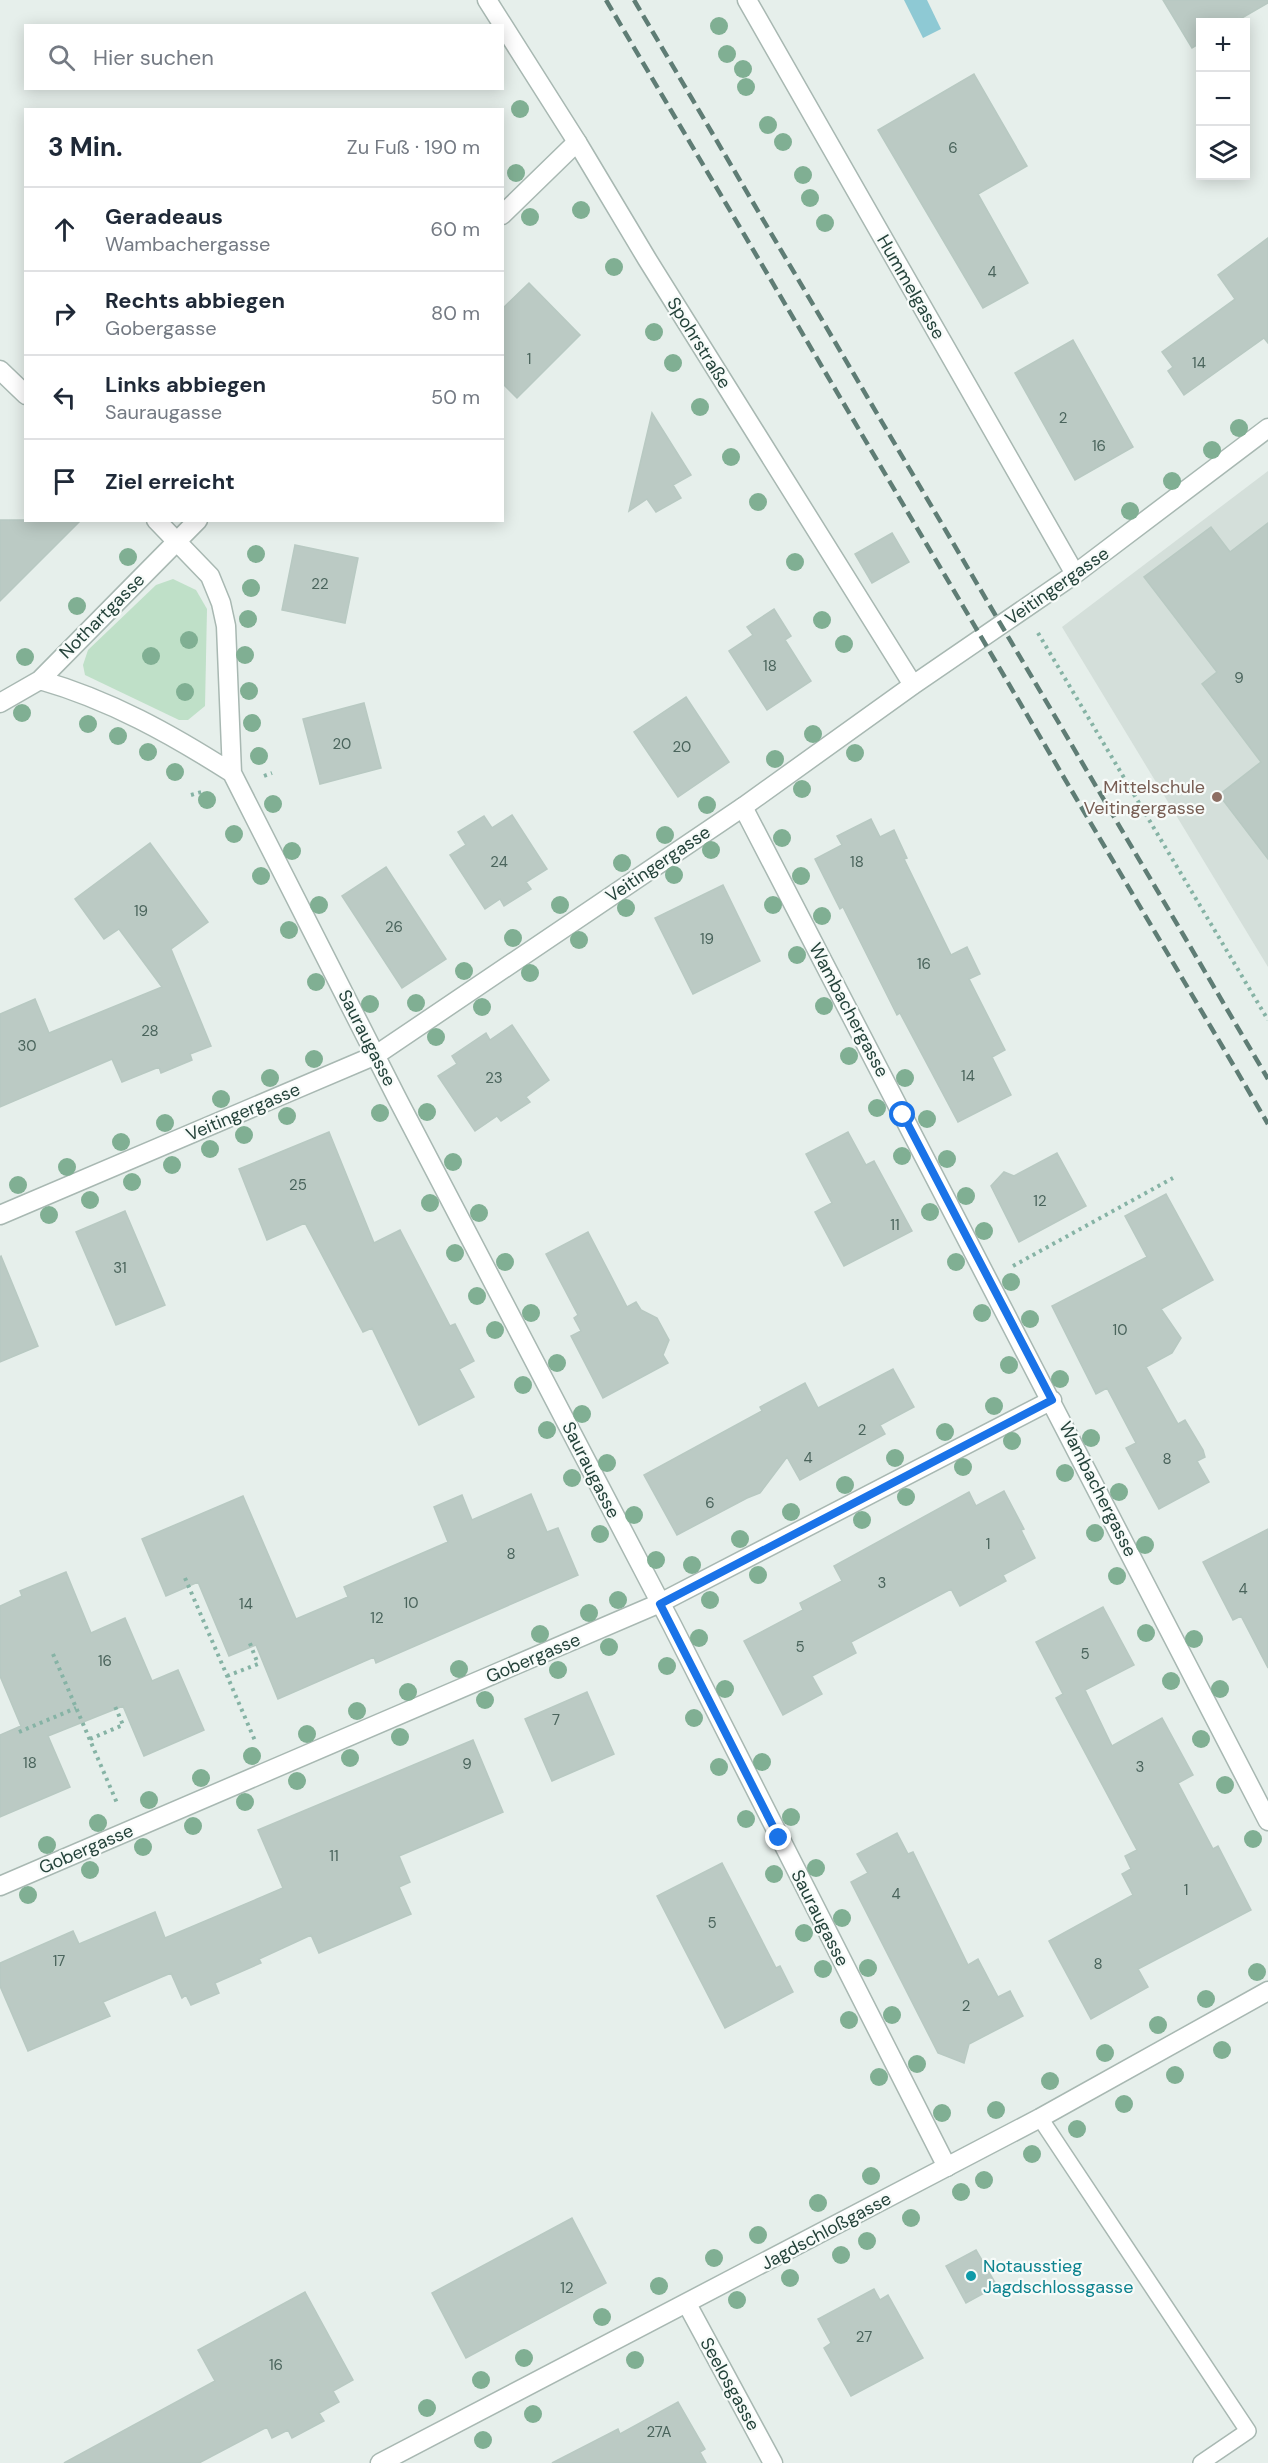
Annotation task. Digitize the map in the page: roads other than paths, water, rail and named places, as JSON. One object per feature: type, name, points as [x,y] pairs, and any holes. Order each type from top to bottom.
[{"type":"street","name":"Spohrstraße","points":[[487,0],[502,24]]},
{"type":"street","name":"Hummelgasse","points":[[747,0],[1075,574]]},
{"type":"street","name":"Spohrstraße","points":[[504,27],[578,142],[647,259],[913,685]]},
{"type":"street","points":[[504,213],[578,142]]},
{"type":"street","points":[[0,370],[24,393]]},
{"type":"street","name":"Veitingergasse","points":[[0,1215],[376,1055],[743,807],[913,685],[1075,574],[1268,428]]},
{"type":"street","name":"Sauraugasse","points":[[158,522],[210,576],[221,603],[226,626],[232,773],[947,2167]]},
{"type":"street","name":"Nothartgasse","points":[[0,703],[40,680],[196,522]]},
{"type":"street","points":[[40,680],[76,690],[122,710],[178,738],[232,773]]},
{"type":"street","name":"Wambachergasse","points":[[743,807],[1268,1821]]},
{"type":"street","name":"Gobergasse","points":[[0,1886],[660,1604],[1052,1400]]},
{"type":"street","name":"Jagdschloßgasse","points":[[380,2463],[1040,2118],[1268,1991]]},
{"type":"street","name":"Seelosgasse","points":[[687,2304],[773,2463]]},
{"type":"lane","points":[[1040,2118],[1248,2431],[1201,2463]]},
{"type":"water","points":[[904,0],[927,0],[941,29],[923,38]]},
{"type":"railway","points":[[606,0],[1268,1124]]},
{"type":"railway","points":[[634,0],[1268,1079]]},
{"type":"place","name":"Mittelschule Veitingergasse","points":[[1217,797]]},
{"type":"place","name":"Notausstieg Jagdschlossgasse","points":[[971,2276]]}]
